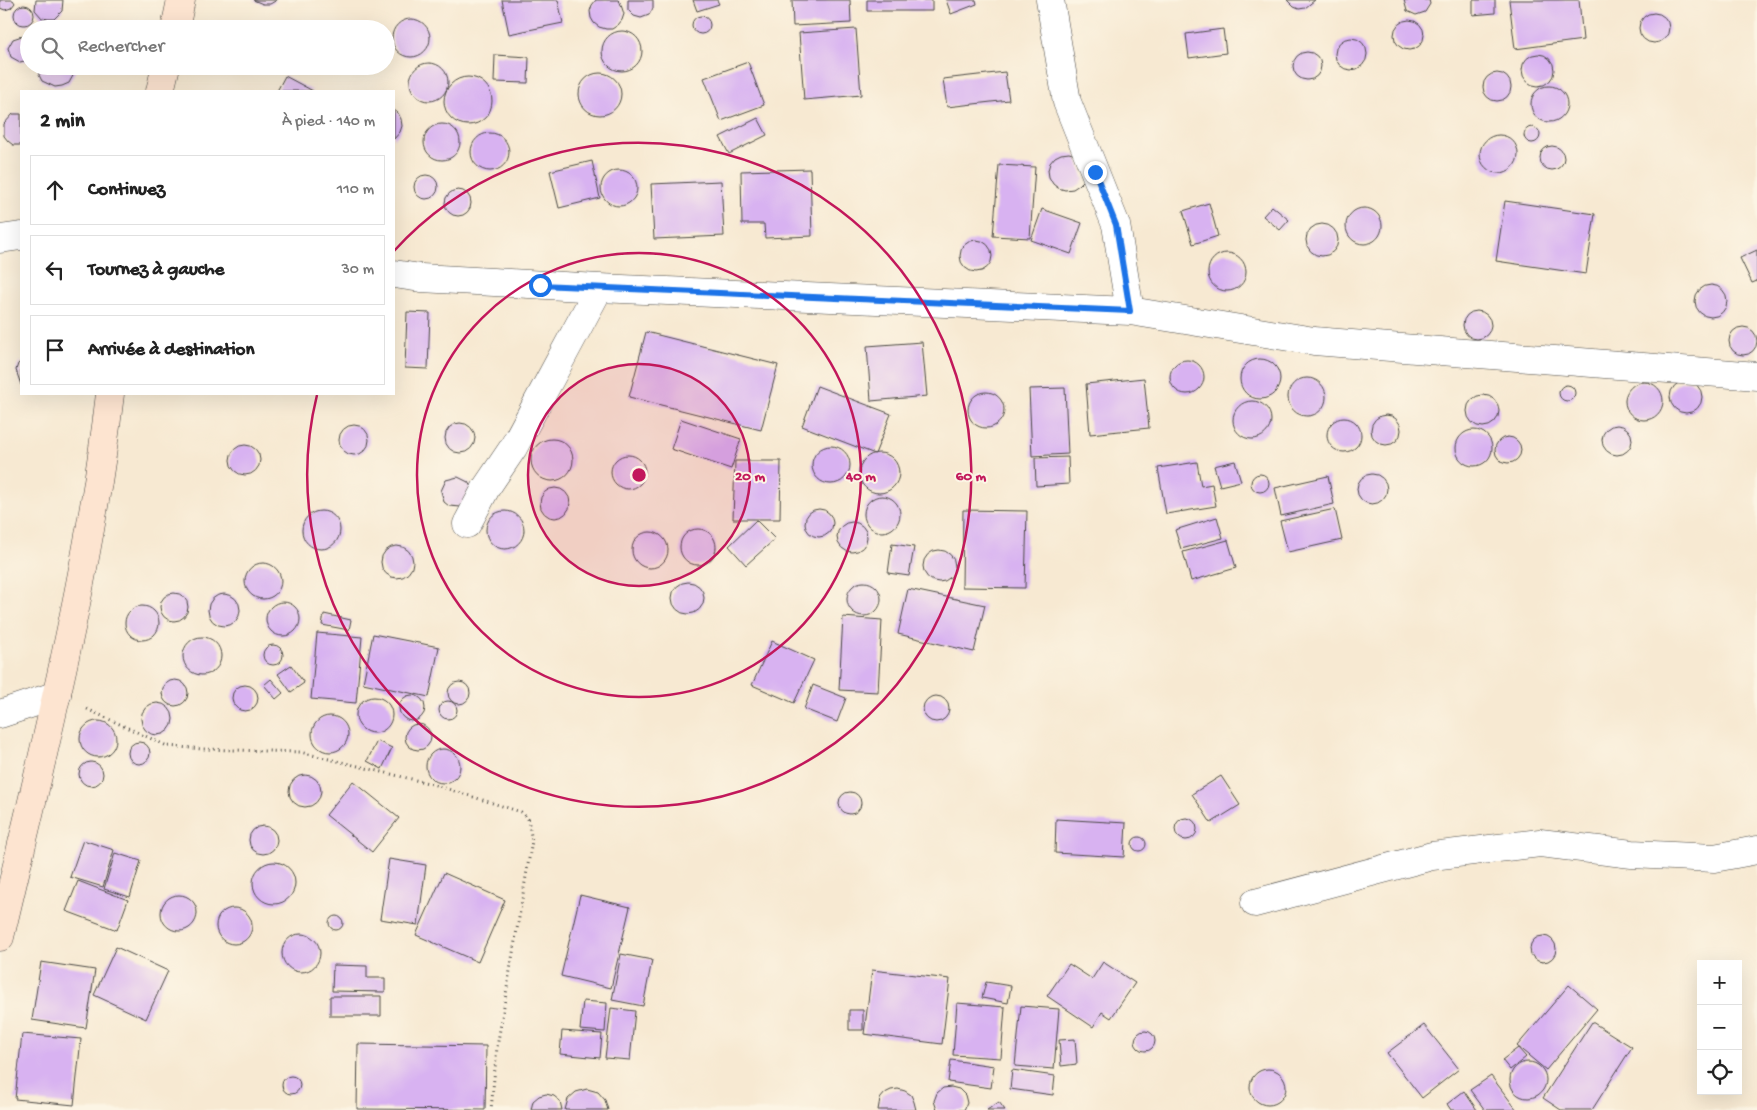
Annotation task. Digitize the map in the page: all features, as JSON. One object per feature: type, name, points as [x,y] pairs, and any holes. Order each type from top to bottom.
[{"type":"street","points":[[177,20],[181,0]]},
{"type":"street","points":[[1050,0],[1067,102],[1116,225],[1130,311]]},
{"type":"street","points":[[160,90],[164,75]]},
{"type":"street","points":[[0,239],[20,236]]},
{"type":"street","points":[[395,274],[421,278],[599,288],[1130,311],[1314,341],[1757,376]]},
{"type":"street","points":[[468,524],[486,488],[513,448],[599,288]]},
{"type":"street","points":[[0,937],[79,593],[110,395]]},
{"type":"street","points":[[0,714],[57,694]]},
{"type":"street","points":[[1255,903],[1432,856],[1540,843],[1632,854],[1714,858],[1757,850]]},
{"type":"path","points":[[57,694],[167,746],[300,752],[432,784],[522,812],[528,820],[532,841],[497,1047],[491,1110]]},
{"type":"building","points":[[0,0],[13,0],[15,3],[11,8],[5,10],[0,8]]},
{"type":"building","points":[[36,0],[63,0],[62,11],[54,19],[42,18],[35,10]]},
{"type":"building","points":[[253,0],[277,0],[270,4],[263,4]]},
{"type":"building","points":[[502,0],[558,0],[563,23],[509,34]]},
{"type":"building","points":[[596,0],[618,0],[620,2],[624,14],[618,25],[612,29],[606,29],[594,23],[590,11]]},
{"type":"building","points":[[628,0],[653,0],[653,8],[649,15],[641,18],[634,16],[628,10]]},
{"type":"building","points":[[693,0],[717,0],[719,4],[697,11]]},
{"type":"building","points":[[792,0],[850,0],[851,23],[793,26]]},
{"type":"building","points":[[867,0],[932,0],[932,11],[867,11]]},
{"type":"building","points":[[946,0],[976,0],[977,4],[951,14]]},
{"type":"building","points":[[1287,0],[1315,0],[1305,8],[1299,9]]},
{"type":"building","points":[[1404,0],[1429,0],[1430,4],[1425,12],[1416,15],[1407,11]]},
{"type":"building","points":[[1473,0],[1495,0],[1495,13],[1473,15]]},
{"type":"building","points":[[1509,0],[1579,0],[1583,40],[1515,49]]},
{"type":"building","points":[[20,6],[28,6],[33,11],[32,20],[20,20],[20,24],[15,19],[15,11]]},
{"type":"building","points":[[1654,13],[1660,14],[1668,22],[1668,34],[1660,42],[1654,43],[1648,42],[1640,34],[1639,28],[1640,22],[1648,14]]},
{"type":"building","points":[[697,16],[705,16],[710,21],[708,32],[697,34],[692,29],[692,21]]},
{"type":"building","points":[[411,19],[418,21],[428,31],[430,38],[428,45],[418,55],[411,57],[404,55],[395,46],[395,30],[404,21]]},
{"type":"building","points":[[1409,20],[1419,25],[1424,35],[1419,45],[1409,50],[1399,45],[1394,35],[1399,25]]},
{"type":"building","points":[[856,29],[861,95],[804,100],[799,33]]},
{"type":"building","points":[[1223,29],[1226,53],[1189,58],[1186,34]]},
{"type":"building","points":[[626,31],[633,34],[639,40],[642,51],[641,59],[633,68],[626,71],[618,71],[611,68],[603,59],[602,47],[605,40],[614,32]]},
{"type":"building","points":[[20,37],[20,62],[11,57],[8,48],[13,39]]},
{"type":"building","points":[[1351,38],[1357,39],[1362,43],[1366,48],[1366,60],[1362,65],[1357,69],[1351,70],[1345,69],[1340,65],[1336,60],[1335,54],[1336,48],[1340,43],[1345,39]]},
{"type":"building","points":[[1307,52],[1317,56],[1321,66],[1317,76],[1307,80],[1297,76],[1293,66],[1297,56]]},
{"type":"building","points":[[1538,54],[1549,59],[1554,70],[1549,81],[1538,86],[1527,81],[1522,70],[1527,59]]},
{"type":"building","points":[[495,55],[529,57],[528,83],[494,82]]},
{"type":"building","points":[[748,62],[764,105],[721,121],[704,78]]},
{"type":"building","points":[[429,63],[442,69],[448,82],[442,95],[429,101],[416,95],[410,82],[416,69]]},
{"type":"building","points":[[1005,72],[1009,100],[947,107],[943,79]]},
{"type":"building","points":[[600,73],[615,79],[621,94],[615,109],[600,115],[585,109],[579,94],[585,79]]},
{"type":"building","points":[[1497,73],[1507,77],[1511,87],[1507,97],[1497,101],[1487,97],[1483,87],[1487,77]]},
{"type":"building","points":[[39,75],[73,75],[69,83],[62,86],[55,87],[42,81]]},
{"type":"building","points":[[285,76],[311,90],[278,90]]},
{"type":"building","points":[[468,77],[477,79],[485,84],[490,92],[492,101],[490,110],[485,118],[477,123],[468,125],[459,123],[451,118],[446,110],[444,101],[446,92],[451,84],[459,79]]},
{"type":"building","points":[[1549,86],[1556,87],[1562,91],[1566,97],[1566,111],[1562,117],[1556,121],[1549,122],[1542,121],[1536,117],[1532,111],[1531,104],[1532,97],[1536,91],[1542,87]]},
{"type":"building","points":[[395,111],[401,119],[402,126],[395,138]]},
{"type":"building","points":[[13,114],[20,114],[20,145],[13,145],[4,136],[4,124]]},
{"type":"building","points":[[758,118],[767,135],[729,154],[720,137]]},
{"type":"building","points":[[442,124],[454,130],[460,142],[454,154],[442,160],[430,154],[424,142],[430,130]]},
{"type":"building","points":[[1529,127],[1535,127],[1540,132],[1538,141],[1529,143],[1524,138],[1524,132]]},
{"type":"building","points":[[490,133],[503,139],[509,152],[503,165],[490,171],[477,165],[471,152],[477,139]]},
{"type":"building","points":[[1499,135],[1512,141],[1518,154],[1512,167],[1499,173],[1486,167],[1480,154],[1486,141]]},
{"type":"building","points":[[1547,146],[1557,146],[1564,153],[1564,163],[1557,170],[1547,170],[1540,163],[1540,153]]},
{"type":"building","points":[[1069,153],[1076,155],[1084,180],[1073,189],[1065,190],[1053,184],[1048,170],[1050,163],[1055,157]]},
{"type":"building","points":[[592,161],[600,198],[559,208],[550,171]]},
{"type":"building","points":[[999,165],[1035,167],[1030,238],[993,236]]},
{"type":"building","points":[[810,169],[812,236],[765,238],[764,224],[742,224],[741,171]]},
{"type":"building","points":[[619,170],[626,171],[632,175],[636,181],[636,195],[632,201],[626,205],[619,206],[612,205],[606,201],[602,195],[601,188],[602,181],[606,175],[612,171]]},
{"type":"building","points":[[426,175],[435,178],[438,187],[435,196],[426,199],[417,196],[414,187],[417,178]]},
{"type":"building","points":[[721,181],[724,236],[654,239],[651,184]]},
{"type":"building","points":[[458,190],[467,194],[471,203],[467,212],[458,216],[449,212],[445,203],[449,194]]},
{"type":"building","points":[[1505,201],[1595,214],[1586,274],[1496,261]]},
{"type":"building","points":[[1209,203],[1218,236],[1193,244],[1183,211]]},
{"type":"building","points":[[1272,206],[1289,220],[1280,230],[1263,216]]},
{"type":"building","points":[[1364,208],[1371,209],[1377,213],[1381,219],[1381,233],[1377,239],[1371,243],[1364,244],[1357,243],[1351,239],[1347,233],[1346,226],[1347,219],[1351,213],[1357,209]]},
{"type":"building","points":[[1042,209],[1082,223],[1071,254],[1031,240]]},
{"type":"building","points":[[1322,224],[1328,225],[1333,229],[1337,234],[1337,246],[1333,251],[1328,255],[1322,256],[1316,255],[1311,251],[1307,246],[1306,240],[1307,234],[1311,229],[1316,225]]},
{"type":"building","points":[[976,240],[988,244],[992,256],[988,268],[976,272],[964,268],[960,256],[964,244]]},
{"type":"building","points":[[1757,250],[1757,281],[1752,283],[1740,258]]},
{"type":"building","points":[[1227,253],[1240,259],[1246,272],[1240,285],[1227,291],[1214,285],[1208,272],[1214,259]]},
{"type":"building","points":[[1711,285],[1717,286],[1722,290],[1726,295],[1726,307],[1722,312],[1717,316],[1711,317],[1705,316],[1700,312],[1696,307],[1695,301],[1696,295],[1700,290],[1705,286]]},
{"type":"building","points":[[1477,311],[1487,315],[1491,325],[1487,335],[1477,339],[1467,335],[1463,325],[1467,315]]},
{"type":"building","points":[[407,312],[430,313],[428,369],[405,368]]},
{"type":"building","points":[[1743,327],[1753,331],[1757,341],[1753,351],[1743,355],[1733,351],[1729,341],[1733,331]]},
{"type":"building","points":[[646,332],[778,365],[761,430],[629,397]]},
{"type":"building","points":[[922,342],[927,396],[871,401],[867,346]]},
{"type":"building","points":[[1264,359],[1271,362],[1277,368],[1280,379],[1279,387],[1271,396],[1264,399],[1256,399],[1249,396],[1241,387],[1240,375],[1243,368],[1252,360]]},
{"type":"building","points":[[1187,360],[1199,365],[1204,377],[1199,389],[1187,394],[1175,389],[1170,377],[1175,365]]},
{"type":"building","points":[[20,362],[20,382],[16,370]]},
{"type":"building","points":[[1144,378],[1149,428],[1090,434],[1086,384]]},
{"type":"building","points":[[1307,378],[1320,384],[1326,397],[1320,410],[1307,416],[1294,410],[1288,397],[1294,384]]},
{"type":"building","points":[[1686,381],[1692,382],[1697,386],[1701,391],[1701,403],[1697,408],[1692,412],[1686,413],[1680,412],[1675,408],[1671,403],[1670,397],[1671,391],[1675,386],[1680,382]]},
{"type":"building","points":[[1644,382],[1657,388],[1663,401],[1657,414],[1644,420],[1631,414],[1625,401],[1631,388]]},
{"type":"building","points":[[1564,385],[1570,385],[1575,390],[1573,399],[1564,401],[1559,396],[1559,390]]},
{"type":"building","points":[[817,386],[891,414],[875,454],[802,426]]},
{"type":"building","points":[[1065,388],[1068,454],[1032,456],[1029,389]]},
{"type":"building","points":[[986,392],[993,393],[999,397],[1003,403],[1003,417],[999,423],[993,427],[986,428],[979,427],[973,423],[969,417],[968,410],[969,403],[973,397],[979,393]]},
{"type":"building","points":[[1483,395],[1489,396],[1494,400],[1498,405],[1498,417],[1494,422],[1489,426],[1483,427],[1477,426],[1472,422],[1468,417],[1467,411],[1468,405],[1472,400],[1477,396]]},
{"type":"building","points":[[1252,401],[1265,407],[1271,420],[1265,433],[1252,439],[1239,433],[1233,420],[1239,407]]},
{"type":"building","points":[[1386,415],[1392,416],[1400,424],[1400,436],[1392,444],[1386,445],[1380,444],[1372,436],[1371,430],[1372,424],[1380,416]]},
{"type":"building","points":[[1344,418],[1356,423],[1361,435],[1356,447],[1344,452],[1332,447],[1327,435],[1332,423]]},
{"type":"building","points":[[681,419],[741,439],[731,469],[671,449]]},
{"type":"building","points":[[460,423],[466,424],[474,432],[474,444],[466,452],[460,453],[454,452],[446,444],[445,438],[446,432],[454,424]]},
{"type":"building","points":[[354,425],[365,429],[369,440],[365,451],[354,455],[343,451],[339,440],[343,429]]},
{"type":"building","points":[[1617,425],[1628,429],[1632,440],[1628,451],[1617,455],[1606,451],[1602,440],[1606,429]]},
{"type":"building","points":[[1474,430],[1481,431],[1487,435],[1491,441],[1491,455],[1487,461],[1481,465],[1474,466],[1467,465],[1461,461],[1457,455],[1456,448],[1457,441],[1461,435],[1467,431]]},
{"type":"building","points":[[1508,437],[1517,441],[1521,450],[1517,459],[1508,463],[1499,459],[1495,450],[1499,441]]},
{"type":"building","points":[[548,439],[556,439],[567,445],[573,460],[567,475],[556,481],[548,481],[537,475],[531,464],[531,456],[537,445]]},
{"type":"building","points":[[245,445],[256,449],[260,460],[256,471],[245,475],[234,471],[230,460],[234,449]]},
{"type":"building","points":[[831,446],[844,452],[850,465],[844,478],[831,484],[818,478],[812,465],[818,452]]},
{"type":"building","points":[[879,453],[893,459],[899,473],[893,487],[879,493],[865,487],[859,473],[865,459]]},
{"type":"building","points":[[628,455],[640,460],[645,472],[640,484],[628,489],[616,484],[611,472],[616,460]]},
{"type":"building","points":[[1068,457],[1069,484],[1036,486],[1035,458]]},
{"type":"building","points":[[735,461],[781,461],[780,519],[733,519]]},
{"type":"building","points":[[1235,461],[1241,481],[1220,486],[1214,466]]},
{"type":"building","points":[[1197,462],[1201,486],[1212,484],[1216,506],[1166,514],[1158,468]]},
{"type":"building","points":[[1256,474],[1264,474],[1269,479],[1267,490],[1256,492],[1251,487],[1251,479]]},
{"type":"building","points":[[1372,474],[1383,478],[1387,489],[1383,500],[1372,504],[1361,500],[1357,489],[1361,478]]},
{"type":"building","points":[[1328,476],[1334,504],[1281,516],[1275,488]]},
{"type":"building","points":[[458,477],[468,482],[471,487],[461,507],[449,506],[444,502],[441,491],[446,480]]},
{"type":"building","points":[[555,488],[565,493],[570,503],[565,513],[555,518],[545,513],[540,503],[545,493]]},
{"type":"building","points":[[882,496],[889,497],[895,501],[899,507],[899,521],[895,527],[889,531],[882,532],[875,531],[869,527],[865,521],[864,514],[865,507],[869,501],[875,497]]},
{"type":"building","points":[[819,509],[829,513],[833,523],[829,533],[819,537],[809,533],[805,523],[809,513]]},
{"type":"building","points":[[1335,509],[1342,540],[1288,552],[1280,521]]},
{"type":"building","points":[[963,510],[1027,511],[1025,588],[962,587]]},
{"type":"building","points":[[321,511],[334,517],[340,530],[334,543],[321,549],[308,543],[302,530],[308,517]]},
{"type":"building","points":[[505,511],[518,517],[524,530],[518,543],[505,549],[492,543],[486,530],[492,517]]},
{"type":"building","points":[[1217,517],[1223,538],[1181,549],[1175,530]]},
{"type":"building","points":[[756,520],[775,539],[746,565],[729,546]]},
{"type":"building","points":[[852,522],[863,526],[867,537],[863,548],[852,552],[841,548],[837,537],[841,526]]},
{"type":"building","points":[[698,529],[705,530],[711,534],[715,540],[715,554],[711,560],[705,564],[698,565],[691,564],[685,560],[681,554],[680,547],[681,540],[685,534],[691,530]]},
{"type":"building","points":[[650,532],[663,537],[668,550],[663,563],[650,568],[637,563],[632,550],[637,537]]},
{"type":"building","points":[[1228,540],[1236,568],[1191,581],[1183,552]]},
{"type":"building","points":[[892,544],[914,547],[909,576],[888,573]]},
{"type":"building","points":[[397,546],[403,547],[408,551],[412,556],[412,568],[408,573],[403,577],[397,578],[391,577],[386,573],[382,568],[381,562],[382,556],[386,551],[391,547]]},
{"type":"building","points":[[939,550],[951,554],[955,566],[951,578],[939,582],[927,578],[923,566],[927,554]]},
{"type":"building","points":[[263,563],[270,564],[276,568],[280,574],[280,588],[276,594],[270,598],[263,599],[256,598],[250,594],[246,588],[245,581],[246,574],[250,568],[256,564]]},
{"type":"building","points":[[688,582],[699,587],[704,598],[699,609],[688,614],[677,609],[672,598],[677,587]]},
{"type":"building","points":[[864,582],[871,583],[876,587],[880,592],[880,606],[876,611],[871,615],[864,616],[857,615],[852,611],[848,606],[847,599],[848,592],[852,587],[857,583]]},
{"type":"building","points":[[908,589],[985,605],[974,652],[898,634]]},
{"type":"building","points":[[174,593],[184,597],[188,607],[184,617],[174,621],[164,617],[160,607],[164,597]]},
{"type":"building","points":[[224,594],[235,599],[240,610],[235,621],[224,626],[213,621],[208,610],[213,599]]},
{"type":"building","points":[[283,602],[295,607],[300,619],[295,631],[283,636],[271,631],[266,619],[271,607]]},
{"type":"building","points":[[142,606],[154,611],[159,623],[154,635],[142,640],[130,635],[125,623],[130,611]]},
{"type":"building","points":[[324,614],[351,620],[349,630],[322,625]]},
{"type":"building","points":[[843,617],[882,620],[878,692],[839,690]]},
{"type":"building","points":[[317,633],[362,637],[356,703],[311,699]]},
{"type":"building","points":[[373,634],[439,647],[429,697],[363,683]]},
{"type":"building","points":[[202,637],[215,643],[221,656],[215,669],[202,675],[189,669],[183,656],[189,643]]},
{"type":"building","points":[[772,641],[814,660],[794,703],[752,685]]},
{"type":"building","points":[[273,645],[280,648],[283,655],[280,662],[273,665],[266,662],[263,655],[266,648]]},
{"type":"building","points":[[291,665],[304,683],[291,692],[278,674]]},
{"type":"building","points":[[271,679],[283,693],[276,699],[264,685]]},
{"type":"building","points":[[175,680],[184,684],[188,693],[184,702],[175,706],[166,702],[162,693],[166,684]]},
{"type":"building","points":[[459,682],[467,685],[470,693],[467,701],[459,704],[451,701],[448,693],[451,685]]},
{"type":"building","points":[[245,685],[254,689],[258,698],[254,707],[245,711],[236,707],[232,698],[236,689]]},
{"type":"building","points":[[813,685],[846,698],[837,722],[804,709]]},
{"type":"building","points":[[412,695],[421,699],[425,708],[421,717],[412,721],[403,717],[399,708],[403,699]]},
{"type":"building","points":[[936,696],[945,700],[949,709],[945,718],[936,722],[927,718],[923,709],[927,700]]},
{"type":"building","points":[[374,697],[381,698],[387,702],[391,708],[391,722],[387,728],[381,732],[374,733],[367,732],[361,728],[357,722],[356,715],[357,708],[361,702],[367,698]]},
{"type":"building","points":[[448,701],[454,704],[457,710],[454,716],[448,719],[442,716],[439,710],[442,704]]},
{"type":"building","points":[[157,703],[163,704],[168,708],[172,713],[172,725],[168,730],[163,734],[157,735],[151,734],[146,730],[142,725],[141,719],[142,713],[146,708],[151,704]]},
{"type":"building","points":[[330,716],[343,721],[348,734],[343,747],[330,752],[317,747],[312,734],[317,721]]},
{"type":"building","points":[[98,721],[105,722],[111,726],[115,732],[115,746],[111,752],[105,756],[98,757],[91,756],[85,752],[81,746],[80,739],[81,732],[85,726],[91,722]]},
{"type":"building","points":[[418,724],[427,728],[431,737],[427,746],[418,750],[409,746],[405,737],[409,728]]},
{"type":"building","points":[[377,741],[392,748],[382,769],[367,761]]},
{"type":"building","points":[[139,742],[147,745],[150,753],[147,761],[139,764],[131,761],[128,753],[131,745]]},
{"type":"building","points":[[443,749],[450,750],[455,754],[459,759],[459,773],[455,778],[450,782],[443,783],[436,782],[431,778],[427,773],[426,766],[427,759],[431,754],[436,750]]},
{"type":"building","points":[[91,762],[100,765],[103,774],[100,783],[91,786],[82,783],[79,774],[82,765]]},
{"type":"building","points":[[305,775],[317,779],[321,791],[317,803],[305,807],[293,803],[289,791],[293,779]]},
{"type":"building","points":[[1221,776],[1240,805],[1211,823],[1192,794]]},
{"type":"building","points":[[353,781],[399,818],[372,852],[326,815]]},
{"type":"building","points":[[850,792],[858,795],[861,803],[858,811],[850,814],[842,811],[839,803],[842,795]]},
{"type":"building","points":[[1186,818],[1194,821],[1197,829],[1194,837],[1186,840],[1178,837],[1175,829],[1178,821]]},
{"type":"building","points":[[1056,819],[1126,823],[1124,857],[1055,853]]},
{"type":"building","points":[[263,826],[273,830],[277,840],[273,850],[263,854],[253,850],[249,840],[253,830]]},
{"type":"building","points":[[1136,837],[1142,837],[1146,844],[1142,851],[1136,851],[1132,847],[1132,841]]},
{"type":"building","points":[[83,840],[114,850],[103,887],[70,877]]},
{"type":"building","points":[[115,853],[141,861],[130,897],[104,889]]},
{"type":"building","points":[[389,859],[426,865],[418,925],[380,919]]},
{"type":"building","points":[[278,862],[286,865],[292,871],[295,883],[292,895],[286,901],[270,904],[262,901],[256,895],[253,879],[256,871],[262,865]]},
{"type":"building","points":[[444,873],[505,900],[478,962],[416,935]]},
{"type":"building","points":[[78,881],[128,900],[117,930],[66,911]]},
{"type":"building","points":[[179,895],[186,896],[192,900],[196,906],[196,920],[192,926],[186,930],[179,931],[172,930],[166,926],[162,920],[161,913],[162,906],[166,900],[172,896]]},
{"type":"building","points":[[580,895],[630,907],[611,988],[561,976]]},
{"type":"building","points":[[234,908],[241,909],[247,913],[251,919],[251,933],[247,939],[241,943],[234,944],[227,943],[221,939],[217,933],[216,926],[217,919],[221,913],[227,909]]},
{"type":"building","points":[[336,916],[341,918],[343,923],[341,928],[336,930],[331,928],[329,923],[331,918]]},
{"type":"building","points":[[301,934],[314,940],[320,953],[314,966],[301,972],[288,966],[282,953],[288,940]]},
{"type":"building","points":[[1543,936],[1552,940],[1556,949],[1552,958],[1543,962],[1534,958],[1530,949],[1534,940]]},
{"type":"building","points":[[116,947],[168,971],[146,1019],[94,995]]},
{"type":"building","points":[[621,954],[652,960],[643,1006],[612,1000]]},
{"type":"building","points":[[41,962],[95,970],[86,1028],[32,1020]]},
{"type":"building","points":[[1103,962],[1135,983],[1111,1018],[1102,1012],[1093,1027],[1047,996],[1069,964],[1092,979]]},
{"type":"building","points":[[333,965],[367,966],[367,978],[385,978],[385,992],[332,991]]},
{"type":"building","points":[[872,970],[950,979],[942,1044],[864,1034]]},
{"type":"building","points":[[986,982],[1011,986],[1008,1003],[982,998]]},
{"type":"building","points":[[1569,985],[1597,1009],[1546,1070],[1517,1046]]},
{"type":"building","points":[[330,996],[381,996],[381,1016],[330,1016]]},
{"type":"building","points":[[583,1001],[607,1003],[605,1032],[580,1030]]},
{"type":"building","points":[[957,1003],[1005,1007],[1001,1058],[953,1055]]},
{"type":"building","points":[[1021,1006],[1059,1009],[1054,1069],[1015,1066]]},
{"type":"building","points":[[611,1008],[635,1011],[630,1060],[605,1058]]},
{"type":"building","points":[[849,1010],[863,1010],[863,1030],[849,1030]]},
{"type":"building","points":[[1592,1022],[1632,1047],[1592,1110],[1561,1110],[1543,1098]]},
{"type":"building","points":[[1424,1025],[1459,1069],[1422,1098],[1387,1053]]},
{"type":"building","points":[[562,1031],[602,1034],[600,1058],[560,1054]]},
{"type":"building","points":[[1145,1031],[1152,1034],[1155,1041],[1152,1048],[1145,1051],[1138,1048],[1135,1041],[1138,1034]]},
{"type":"building","points":[[22,1034],[81,1039],[74,1105],[15,1099]]},
{"type":"building","points":[[1075,1039],[1077,1064],[1061,1066],[1059,1040]]},
{"type":"building","points":[[358,1044],[486,1046],[485,1110],[357,1109]]},
{"type":"building","points":[[1518,1048],[1526,1057],[1510,1070],[1502,1060]]},
{"type":"building","points":[[951,1060],[994,1066],[991,1088],[948,1082]]},
{"type":"building","points":[[1528,1062],[1540,1068],[1546,1080],[1540,1092],[1528,1098],[1516,1092],[1510,1080],[1516,1068]]},
{"type":"building","points":[[1268,1069],[1275,1070],[1281,1074],[1285,1080],[1285,1094],[1281,1100],[1275,1104],[1268,1105],[1261,1104],[1255,1100],[1251,1094],[1250,1087],[1251,1080],[1255,1074],[1261,1070]]},
{"type":"building","points":[[1012,1070],[1055,1076],[1053,1095],[1010,1089]]},
{"type":"building","points":[[291,1076],[299,1081],[300,1085],[295,1093],[291,1094],[283,1089],[282,1085],[287,1077]]},
{"type":"building","points":[[1491,1076],[1517,1110],[1485,1110],[1470,1090]]},
{"type":"building","points":[[943,1088],[959,1089],[965,1095],[967,1103],[964,1110],[937,1110],[934,1101],[937,1093]]},
{"type":"building","points":[[587,1089],[598,1092],[605,1100],[608,1110],[565,1110],[568,1099],[576,1092]]},
{"type":"building","points":[[898,1089],[911,1095],[916,1110],[878,1110],[880,1099],[885,1093]]},
{"type":"building","points":[[1464,1091],[1477,1110],[1451,1110],[1447,1104]]},
{"type":"building","points":[[546,1094],[554,1096],[560,1101],[562,1110],[531,1110],[533,1101],[539,1096]]},
{"type":"building","points":[[999,1102],[1005,1110],[987,1110]]},
{"type":"route","points":[[540,285],[1130,311],[1116,225],[1095,172]]}]
